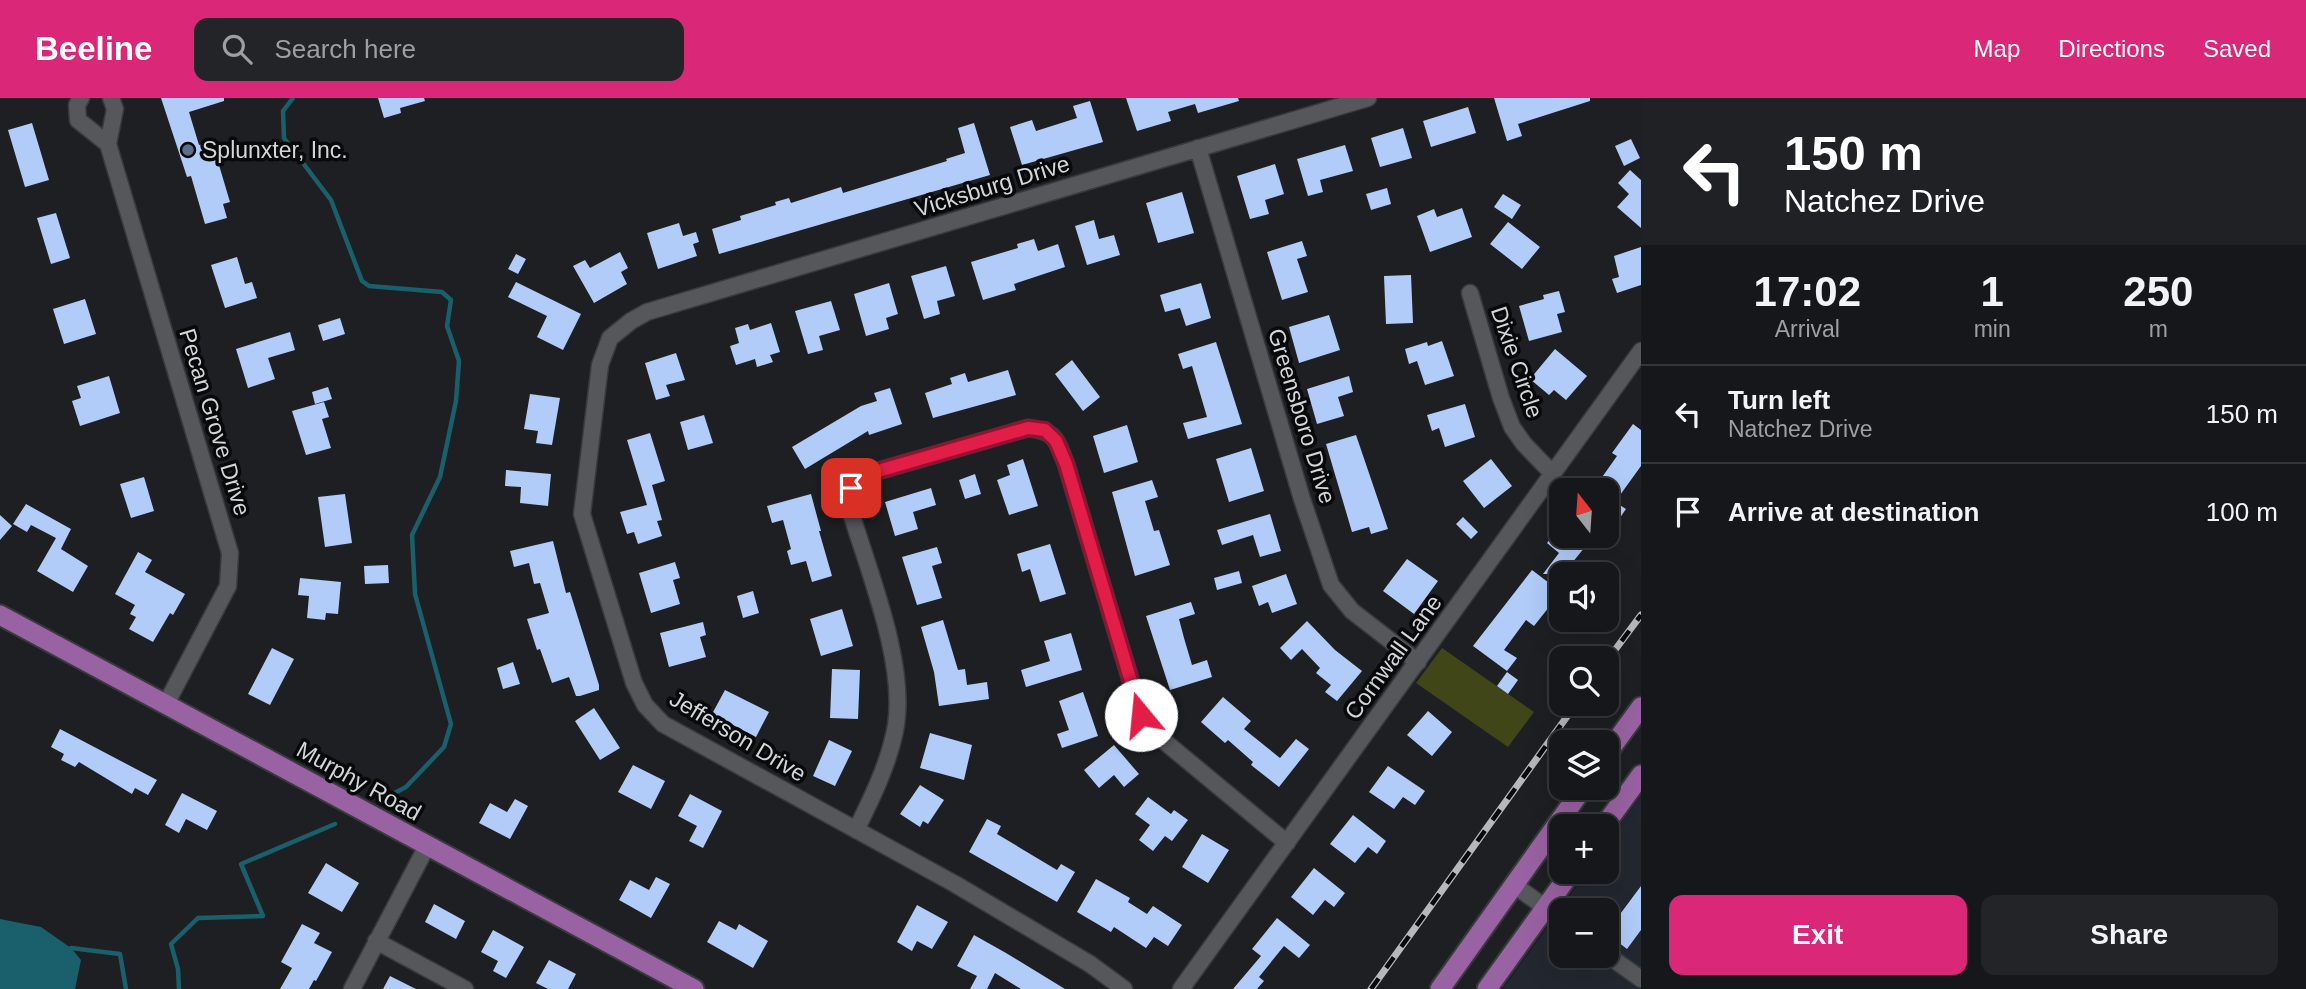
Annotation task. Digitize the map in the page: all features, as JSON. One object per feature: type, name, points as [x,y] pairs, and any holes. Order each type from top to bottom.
[{"type":"main road","name":"Murphy Road","points":[[0,614],[695,989]]},
{"type":"main road","points":[[1619,737],[1641,707]]},
{"type":"main road","points":[[1614,814],[1638,785]]},
{"type":"main road","points":[[1440,989],[1575,800]]},
{"type":"main road","points":[[1487,989],[1549,919]]},
{"type":"street","points":[[81,98],[77,105],[78,120],[108,144]]},
{"type":"street","name":"Pecan Grove Drive","points":[[111,98],[115,109],[108,144],[230,553],[228,586],[166,704]]},
{"type":"street","name":"Vicksburg Drive","points":[[631,321],[660,308],[1368,98]]},
{"type":"street","name":"Greensboro Drive","points":[[1198,148],[1302,499],[1331,584],[1352,611],[1418,662]]},
{"type":"street","name":"Dixie Circle","points":[[1470,293],[1512,427],[1524,444],[1553,474]]},
{"type":"street","name":"Jefferson Drive","points":[[631,321],[610,338],[600,365],[582,514],[634,683],[645,705],[663,724],[955,884],[1079,957],[1125,989]]},
{"type":"street","name":"Cornwall Lane","points":[[1181,989],[1641,351]]},
{"type":"street","points":[[856,830],[877,787],[896,724],[896,687],[889,641],[849,506],[851,488],[857,477],[1028,428],[1045,430],[1056,441],[1066,464],[1141,715],[1153,733],[1287,843]]},
{"type":"street","points":[[352,989],[427,846]]},
{"type":"street","points":[[1514,885],[1549,910]]},
{"type":"street","points":[[376,941],[465,989]]},
{"type":"street","points":[[1619,963],[1641,979]]},
{"type":"shaded area","points":[[1641,795],[1641,989],[1503,989],[1549,925],[1549,968],[1619,968],[1619,898],[1568,898],[1578,884],[1619,884],[1619,826]]},
{"type":"green space","points":[[1442,648],[1534,712],[1508,747],[1416,683]]},
{"type":"water","points":[[0,919],[41,927],[71,948],[81,960],[75,989],[0,989]]},
{"type":"building","points":[[161,98],[224,98],[224,101],[189,112],[199,145],[206,143],[211,157],[216,155],[230,202],[223,204],[227,218],[205,224],[191,176],[187,177]]},
{"type":"building","points":[[378,98],[424,98],[425,101],[400,108],[401,113],[384,118]]},
{"type":"building","points":[[1126,98],[1238,98],[1239,101],[1198,113],[1195,104],[1168,112],[1171,121],[1137,131]]},
{"type":"building","points":[[1494,98],[1590,98],[1590,101],[1518,124],[1522,136],[1507,141]]},
{"type":"building","points":[[1090,101],[1103,142],[1022,165],[1010,127],[1032,120],[1036,131],[1077,118],[1073,106]]},
{"type":"building","points":[[1468,107],[1476,133],[1431,147],[1423,121]]},
{"type":"building","points":[[32,123],[49,180],[25,187],[8,130]]},
{"type":"building","points":[[974,123],[990,175],[719,254],[712,229],[741,220],[740,216],[776,205],[775,202],[789,198],[791,203],[841,187],[843,193],[947,161],[946,159],[965,153],[958,128]]},
{"type":"building","points":[[1403,128],[1412,158],[1380,167],[1371,138]]},
{"type":"building","points":[[1631,139],[1640,158],[1624,166],[1615,146]]},
{"type":"building","points":[[1345,145],[1353,171],[1320,180],[1323,192],[1308,196],[1297,159]]},
{"type":"building","points":[[1275,164],[1284,194],[1265,200],[1269,214],[1250,219],[1237,176]]},
{"type":"building","points":[[1630,170],[1641,180],[1641,228],[1617,207],[1629,194],[1618,183]]},
{"type":"building","points":[[1387,188],[1391,204],[1371,210],[1366,194]]},
{"type":"building","points":[[1182,192],[1194,233],[1158,243],[1146,203]]},
{"type":"building","points":[[1503,194],[1521,205],[1512,219],[1494,207]]},
{"type":"building","points":[[1462,208],[1472,237],[1430,252],[1417,216],[1434,209],[1437,217]]},
{"type":"building","points":[[56,213],[70,258],[51,264],[37,218]]},
{"type":"building","points":[[1094,220],[1099,239],[1114,235],[1120,255],[1087,265],[1075,226]]},
{"type":"building","points":[[1508,222],[1540,247],[1522,269],[1490,244]]},
{"type":"building","points":[[679,223],[683,236],[696,232],[699,242],[693,244],[697,256],[658,269],[647,233]]},
{"type":"building","points":[[1034,239],[1038,251],[1058,244],[1065,267],[1014,284],[1016,290],[983,300],[971,262],[1018,248],[1017,244]]},
{"type":"building","points":[[1302,241],[1307,256],[1297,259],[1308,292],[1282,300],[1267,252]]},
{"type":"building","points":[[1641,247],[1641,285],[1617,293],[1612,279],[1619,277],[1614,256]]},
{"type":"building","points":[[620,252],[628,268],[621,272],[627,284],[594,303],[573,266],[585,260],[590,268]]},
{"type":"building","points":[[516,254],[526,259],[518,274],[508,269]]},
{"type":"building","points":[[237,257],[245,284],[252,282],[257,298],[225,308],[211,265]]},
{"type":"building","points":[[946,266],[955,296],[937,301],[940,314],[924,319],[911,276]]},
{"type":"building","points":[[1411,275],[1413,323],[1386,324],[1384,276]]},
{"type":"building","points":[[516,282],[581,314],[563,350],[537,337],[547,316],[508,297]]},
{"type":"building","points":[[889,283],[898,314],[886,318],[889,329],[866,336],[854,294]]},
{"type":"building","points":[[1201,283],[1211,318],[1186,326],[1180,308],[1165,312],[1160,295]]},
{"type":"building","points":[[1559,291],[1565,312],[1557,314],[1562,332],[1529,341],[1519,306],[1544,299],[1543,295]]},
{"type":"building","points":[[85,299],[96,334],[64,344],[53,309]]},
{"type":"building","points":[[831,301],[840,330],[819,336],[823,350],[808,354],[795,311]]},
{"type":"building","points":[[1329,315],[1340,350],[1299,363],[1289,327]]},
{"type":"building","points":[[340,318],[345,334],[323,341],[318,325]]},
{"type":"building","points":[[771,323],[780,352],[770,355],[773,362],[757,367],[755,359],[736,365],[730,346],[739,343],[735,328],[748,324],[750,330]]},
{"type":"building","points":[[290,332],[295,350],[268,358],[275,379],[248,388],[236,349]]},
{"type":"building","points":[[1442,341],[1454,376],[1425,385],[1417,361],[1409,364],[1405,349],[1427,342],[1428,346]]},
{"type":"building","points":[[1216,342],[1242,424],[1188,439],[1183,423],[1207,417],[1192,366],[1183,369],[1178,354]]},
{"type":"building","points":[[1555,349],[1587,376],[1566,400],[1554,390],[1549,395],[1530,379]]},
{"type":"building","points":[[676,353],[685,380],[666,385],[670,396],[656,400],[645,363]]},
{"type":"building","points":[[1072,360],[1100,397],[1083,411],[1055,374]]},
{"type":"building","points":[[1008,370],[1016,395],[933,418],[925,393],[952,384],[950,378],[965,373],[968,382]]},
{"type":"building","points":[[109,376],[120,413],[80,426],[72,401],[81,398],[77,386]]},
{"type":"building","points":[[1349,376],[1353,392],[1338,397],[1344,416],[1317,424],[1307,389]]},
{"type":"building","points":[[328,387],[332,399],[315,404],[312,392]]},
{"type":"building","points":[[890,388],[902,424],[869,435],[868,431],[805,469],[792,447],[861,406],[877,401],[874,393]]},
{"type":"building","points":[[530,394],[560,398],[552,445],[536,443],[538,431],[524,429]]},
{"type":"building","points":[[324,402],[329,417],[322,419],[331,448],[306,455],[292,411]]},
{"type":"building","points":[[1465,404],[1475,437],[1445,447],[1439,428],[1432,431],[1427,415]]},
{"type":"building","points":[[704,415],[713,443],[688,450],[680,422]]},
{"type":"building","points":[[1633,424],[1641,430],[1641,466],[1619,496],[1619,478],[1601,478],[1617,456],[1612,453]]},
{"type":"building","points":[[1127,425],[1138,462],[1104,473],[1093,436]]},
{"type":"building","points":[[650,433],[665,481],[652,485],[662,520],[657,521],[662,536],[638,544],[634,532],[627,534],[620,512],[647,505],[627,440]]},
{"type":"building","points":[[1356,435],[1388,529],[1371,534],[1369,527],[1352,532],[1326,444]]},
{"type":"building","points":[[1251,448],[1264,491],[1229,502],[1216,459]]},
{"type":"building","points":[[1023,459],[1038,506],[1009,515],[997,480],[1010,475],[1007,465]]},
{"type":"building","points":[[1491,459],[1512,486],[1484,508],[1463,481]]},
{"type":"building","points":[[506,470],[551,474],[548,506],[520,503],[521,487],[505,486]]},
{"type":"building","points":[[975,474],[981,494],[965,499],[959,480]]},
{"type":"building","points":[[144,477],[154,511],[131,518],[120,484]]},
{"type":"building","points":[[1152,480],[1158,497],[1145,501],[1154,531],[1159,530],[1170,565],[1135,576],[1112,492]]},
{"type":"building","points":[[931,488],[936,505],[913,512],[918,529],[895,536],[885,502]]},
{"type":"building","points":[[345,494],[352,543],[325,547],[318,497]]},
{"type":"building","points":[[811,494],[832,576],[812,582],[806,561],[791,565],[787,551],[791,549],[783,520],[772,523],[767,506]]},
{"type":"building","points":[[26,504],[71,529],[61,549],[88,566],[73,592],[37,571],[56,538],[31,525],[27,532],[13,524]]},
{"type":"building","points":[[1619,505],[1626,509],[1619,519]]},
{"type":"building","points":[[1270,514],[1281,551],[1260,557],[1253,535],[1222,545],[1217,530]]},
{"type":"building","points":[[0,515],[12,526],[0,540]]},
{"type":"building","points":[[1463,517],[1478,532],[1471,539],[1456,524]]},
{"type":"building","points":[[553,541],[566,593],[570,592],[599,685],[599,690],[580,696],[576,696],[569,677],[552,683],[527,619],[549,613],[540,583],[534,584],[529,563],[514,567],[510,551]]},
{"type":"building","points":[[1050,544],[1066,594],[1040,602],[1030,569],[1022,572],[1017,554]]},
{"type":"building","points":[[937,547],[942,563],[932,566],[942,598],[917,605],[902,557]]},
{"type":"building","points":[[1553,548],[1584,548],[1573,562],[1552,562],[1559,553]]},
{"type":"building","points":[[138,552],[152,560],[145,572],[185,594],[153,642],[129,629],[136,617],[130,614],[135,605],[115,594]]},
{"type":"building","points":[[1407,559],[1438,581],[1414,614],[1383,591]]},
{"type":"building","points":[[675,562],[680,578],[673,580],[680,604],[651,613],[639,573]]},
{"type":"building","points":[[388,565],[389,583],[365,584],[364,566]]},
{"type":"building","points":[[1532,570],[1549,583],[1549,607],[1534,626],[1526,620],[1504,650],[1517,658],[1507,671],[1473,646]]},
{"type":"building","points":[[1239,571],[1242,583],[1217,590],[1214,578]]},
{"type":"building","points":[[1286,574],[1297,604],[1272,613],[1268,602],[1259,606],[1252,586]]},
{"type":"building","points":[[300,578],[341,582],[338,614],[326,613],[325,620],[307,618],[309,596],[298,595]]},
{"type":"building","points":[[753,591],[759,613],[743,618],[737,596]]},
{"type":"building","points":[[1191,602],[1195,614],[1179,619],[1184,638],[1192,665],[1207,660],[1212,677],[1170,690],[1146,616]]},
{"type":"building","points":[[842,609],[853,646],[821,656],[810,619]]},
{"type":"building","points":[[943,620],[958,670],[965,669],[967,685],[987,682],[989,699],[939,706],[934,672],[921,627]]},
{"type":"building","points":[[1307,621],[1335,650],[1362,671],[1337,701],[1325,692],[1331,685],[1316,673],[1320,668],[1302,649],[1291,660],[1280,648]]},
{"type":"building","points":[[703,622],[706,635],[700,637],[706,657],[669,667],[660,633]]},
{"type":"building","points":[[1071,633],[1082,670],[1026,687],[1021,670],[1050,661],[1044,641]]},
{"type":"building","points":[[272,648],[294,659],[270,705],[248,694]]},
{"type":"building","points":[[513,662],[520,684],[503,689],[497,668]]},
{"type":"building","points":[[832,669],[860,670],[858,719],[830,718]]},
{"type":"building","points":[[1507,672],[1518,680],[1508,694],[1497,686]]},
{"type":"building","points":[[725,690],[769,712],[756,737],[712,714]]},
{"type":"building","points":[[1083,692],[1098,736],[1062,748],[1057,734],[1069,730],[1059,701]]},
{"type":"building","points":[[1223,697],[1251,721],[1244,729],[1280,758],[1296,739],[1309,749],[1279,787],[1251,765],[1253,762],[1228,740],[1225,743],[1201,722]]},
{"type":"building","points":[[594,708],[620,748],[600,760],[575,721]]},
{"type":"building","points":[[1428,711],[1452,732],[1432,756],[1407,735]]},
{"type":"building","points":[[60,729],[157,780],[148,795],[135,788],[132,794],[79,762],[75,767],[61,760],[64,754],[51,747]]},
{"type":"building","points":[[930,733],[972,745],[964,780],[920,768]]},
{"type":"building","points":[[829,740],[852,751],[835,786],[813,776]]},
{"type":"building","points":[[1114,745],[1139,774],[1124,787],[1114,775],[1099,788],[1084,770]]},
{"type":"building","points":[[633,765],[665,781],[651,809],[618,792]]},
{"type":"building","points":[[1388,766],[1425,791],[1415,805],[1403,797],[1394,809],[1369,792]]},
{"type":"building","points":[[920,785],[944,800],[928,824],[923,821],[920,827],[900,814]]},
{"type":"building","points":[[182,793],[217,811],[207,830],[186,819],[179,833],[165,825]]},
{"type":"building","points":[[690,794],[722,811],[703,848],[689,841],[697,826],[678,816]]},
{"type":"building","points":[[1148,797],[1171,814],[1174,810],[1188,820],[1172,841],[1165,836],[1153,851],[1139,840],[1150,825],[1135,814]]},
{"type":"building","points":[[515,799],[528,806],[510,839],[479,823],[490,803],[507,812]]},
{"type":"building","points":[[1353,815],[1386,841],[1377,854],[1368,847],[1355,863],[1330,844]]},
{"type":"building","points":[[987,819],[1001,826],[997,834],[1057,870],[1061,864],[1075,872],[1057,902],[969,852]]},
{"type":"building","points":[[1202,834],[1229,850],[1208,883],[1182,867]]},
{"type":"building","points":[[326,863],[359,883],[342,912],[308,893]]},
{"type":"building","points":[[1314,868],[1345,893],[1334,907],[1325,900],[1313,915],[1291,897]]},
{"type":"building","points":[[656,877],[670,884],[651,918],[619,900],[630,880],[649,890]]},
{"type":"building","points":[[1096,879],[1130,898],[1128,902],[1147,914],[1153,906],[1182,925],[1168,946],[1154,937],[1146,948],[1114,927],[1111,932],[1077,912]]},
{"type":"building","points":[[1641,886],[1641,930],[1627,949],[1619,943],[1619,916]]},
{"type":"building","points":[[434,904],[465,921],[456,939],[425,922]]},
{"type":"building","points":[[917,905],[948,922],[932,949],[917,941],[912,951],[897,942]]},
{"type":"building","points":[[1277,918],[1310,945],[1299,958],[1284,946],[1259,977],[1264,981],[1257,989],[1233,989],[1261,956],[1252,949]]},
{"type":"building","points":[[719,921],[736,930],[739,924],[768,941],[753,968],[707,942]]},
{"type":"building","points":[[302,924],[320,933],[314,943],[332,952],[309,989],[280,989],[292,968],[281,962]]},
{"type":"building","points":[[493,930],[524,947],[506,978],[493,971],[498,961],[481,952]]},
{"type":"building","points":[[974,935],[1065,989],[1021,989],[995,973],[987,989],[970,989],[977,976],[957,966]]},
{"type":"building","points":[[549,960],[576,974],[568,989],[548,989],[536,983]]},
{"type":"building","points":[[390,976],[416,989],[383,989]]},
{"type":"waterway","points":[[293,98],[283,111],[284,138],[331,200],[362,281],[369,286],[442,292],[451,300],[447,326],[459,361],[456,401],[440,477],[412,535],[415,594],[451,724],[444,747],[406,787],[387,797]]},
{"type":"waterway","points":[[179,989],[178,969],[171,944],[198,918],[263,916],[241,864],[335,824]]},
{"type":"waterway","points":[[71,948],[120,954],[126,989]]},
{"type":"railway","points":[[1618,646],[1641,615]]},
{"type":"railway","points":[[1371,989],[1567,716]]},
{"type":"place","name":"Splunxter, Inc.","points":[[188,150]]},
{"type":"route","points":[[851,488],[857,477],[943,451],[1028,428],[1045,430],[1056,441],[1066,464],[1141,715]]}]
